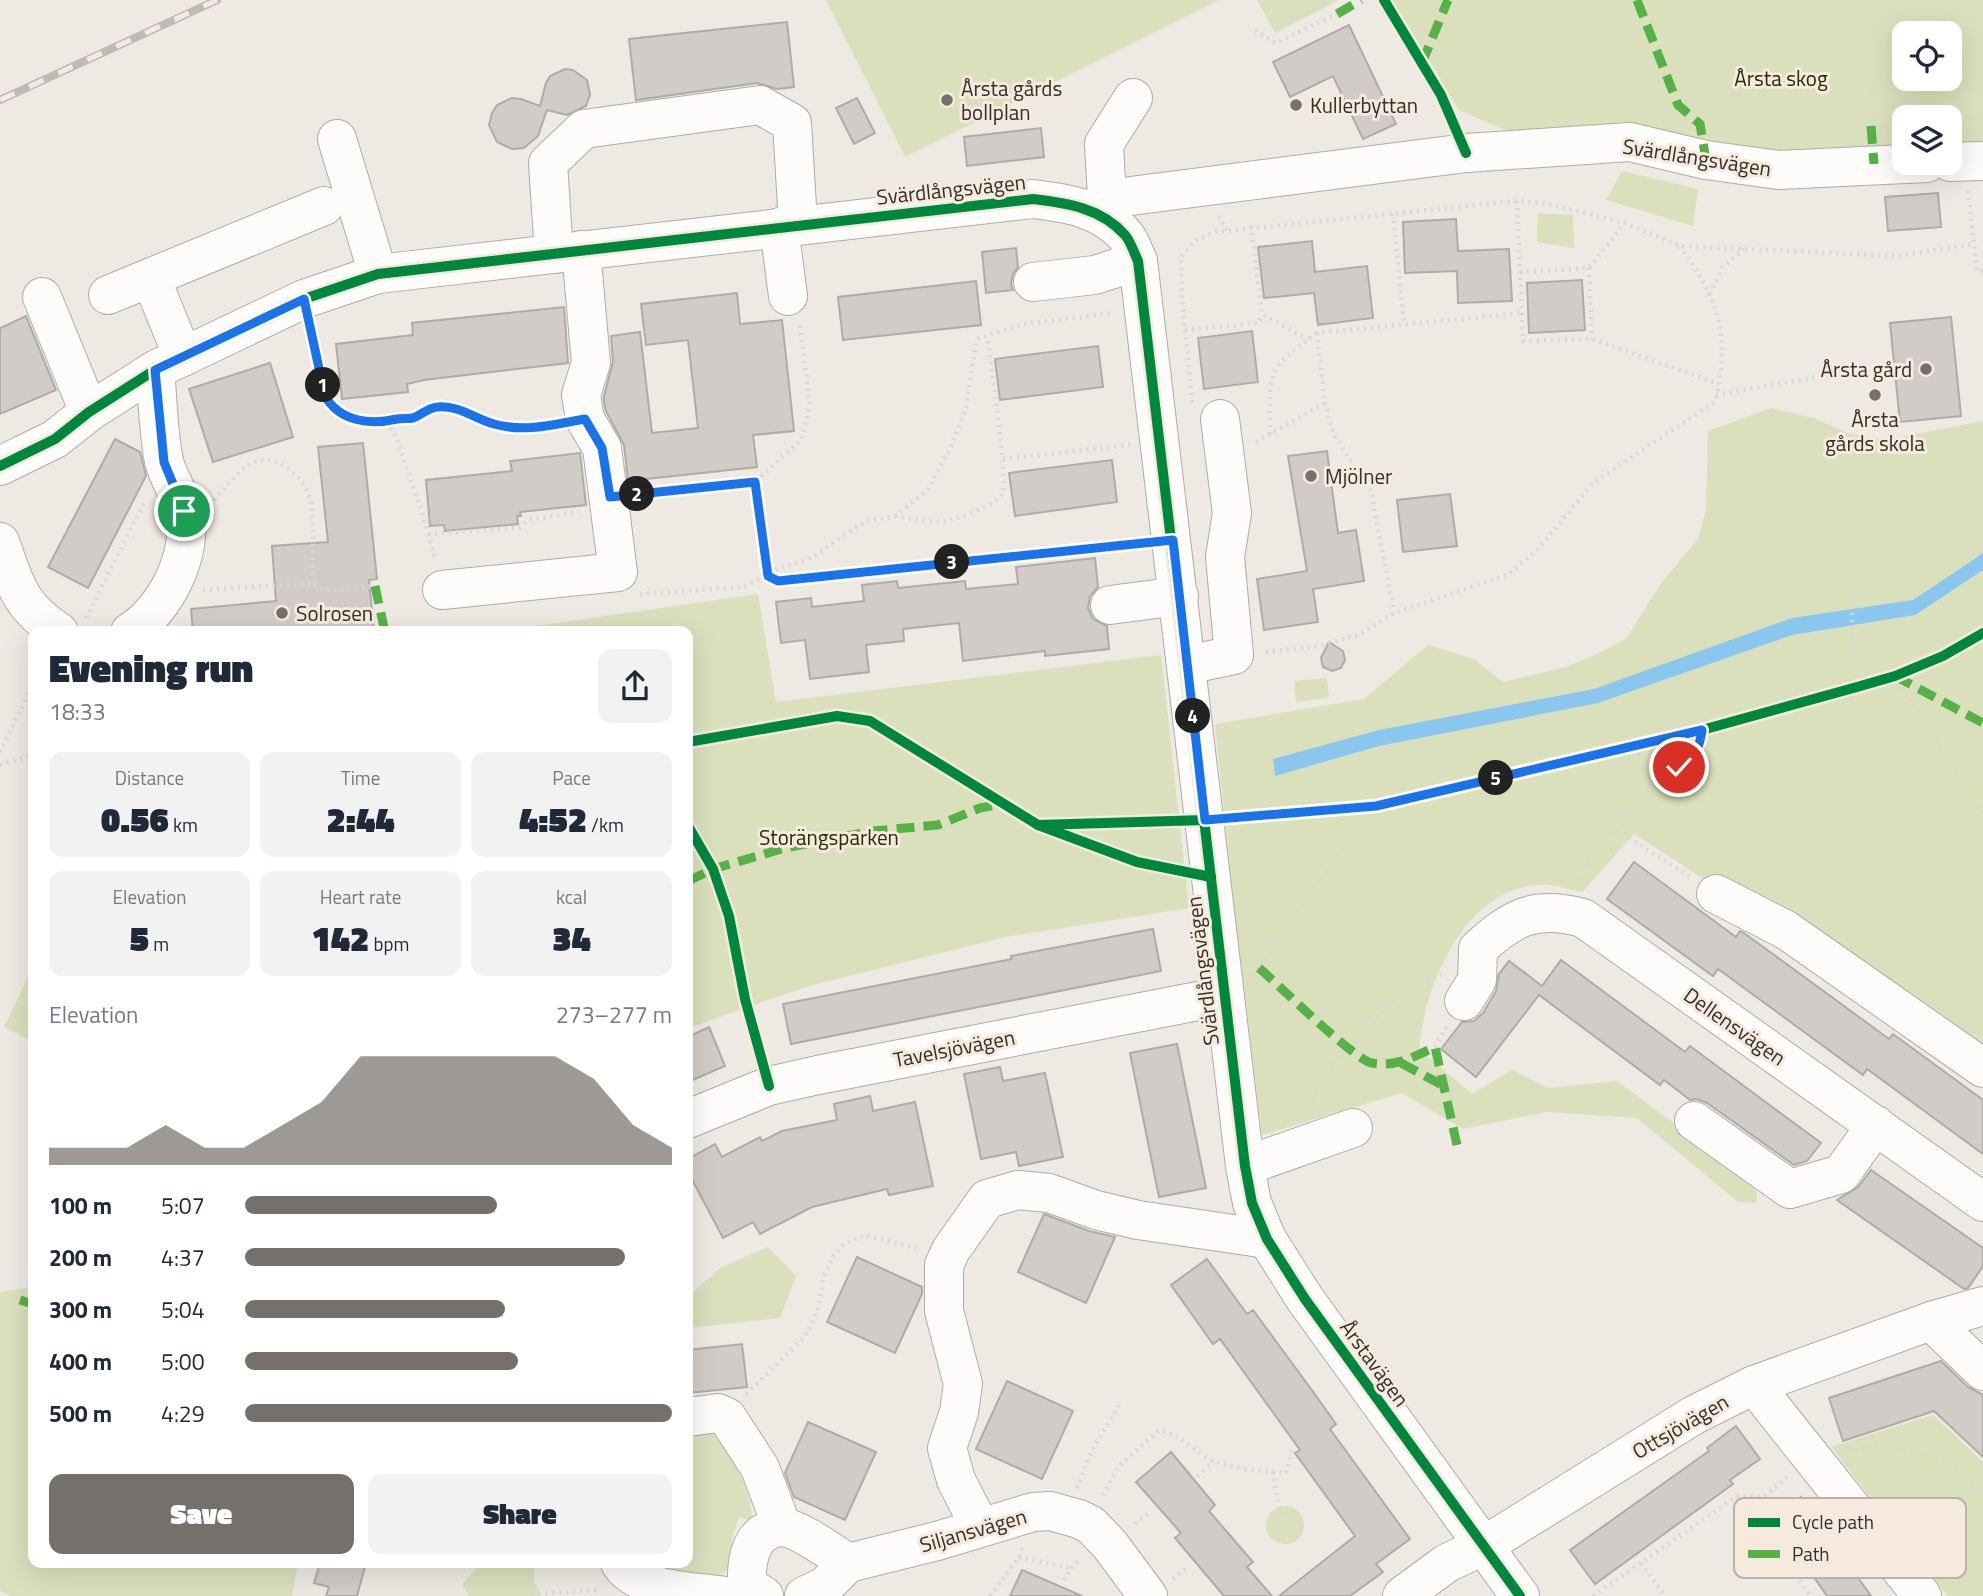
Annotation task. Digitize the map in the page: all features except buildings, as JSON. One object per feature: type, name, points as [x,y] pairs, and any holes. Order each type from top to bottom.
[{"type":"street","points":[[1103,206],[1104,144],[1133,98]]},
{"type":"street","points":[[442,590],[622,584],[602,448],[585,419],[581,395],[592,363],[548,163],[584,129],[760,105],[792,123],[788,296]]},
{"type":"street","points":[[337,139],[378,274]]},
{"type":"street","name":"Svärdlångsvägen","points":[[0,466],[55,439],[89,412],[169,363],[304,299],[378,274],[1033,199],[1103,206],[1466,153],[1630,142],[1706,160],[1778,170],[1892,165]]},
{"type":"street","points":[[108,295],[324,206]]},
{"type":"street","name":"Svärdlångsvägen","points":[[1103,206],[1126,236],[1138,261],[1243,1150]]},
{"type":"street","points":[[1033,282],[1095,275],[1138,261]]},
{"type":"street","points":[[139,626],[167,593],[180,564],[186,530],[184,511],[164,462],[169,363],[151,278]]},
{"type":"street","points":[[42,297],[89,412]]},
{"type":"street","points":[[1187,665],[1234,655],[1225,557],[1232,513],[1206,411]]},
{"type":"street","points":[[0,542],[19,595],[37,616],[73,626]]},
{"type":"street","points":[[1110,605],[1179,596]]},
{"type":"street","points":[[1716,894],[1786,930],[1983,1068]]},
{"type":"street","name":"Dellensvägen","points":[[1478,950],[1500,928],[1521,917],[1541,912],[1562,912],[1583,918],[1983,1202]]},
{"type":"street","points":[[1464,1000],[1477,980],[1478,950]]},
{"type":"street","name":"Tavelsjövägen","points":[[693,1117],[769,1086],[1224,996]]},
{"type":"street","points":[[1694,1121],[1790,1189],[1842,1174],[1876,1125]]},
{"type":"street","points":[[1243,1150],[1353,1128]]},
{"type":"street","name":"Årstavägen","points":[[1243,1150],[1252,1203],[1267,1239],[1305,1299],[1520,1596]]},
{"type":"street","points":[[980,1527],[956,1480],[947,1448],[959,1412],[963,1384],[944,1311],[944,1265],[951,1250],[987,1199],[1018,1190],[1049,1193],[1096,1210],[1138,1220],[1267,1239]]},
{"type":"street","name":"Ottsjövägen","points":[[1402,1596],[1447,1563],[1485,1545],[1694,1415],[1754,1385],[1931,1321],[1983,1306]]},
{"type":"street","points":[[1931,1321],[1983,1371]]},
{"type":"street","points":[[1754,1385],[1844,1498]]},
{"type":"street","points":[[693,1416],[718,1413],[727,1416],[760,1468],[782,1527]]},
{"type":"street","points":[[1064,1517],[1110,1545],[1148,1596]]},
{"type":"street","name":"Siljansvägen","points":[[804,1596],[825,1586],[848,1563],[937,1541],[980,1527],[1064,1517]]},
{"type":"street","points":[[764,1596],[747,1585],[746,1560],[762,1533],[782,1527],[804,1535],[848,1563]]},
{"type":"street","points":[[634,1574],[725,1595]]},
{"type":"street","points":[[1908,1578],[1922,1596]]},
{"type":"path","points":[[1255,31],[1276,43],[1338,14]]},
{"type":"path","points":[[1966,162],[1977,271],[1983,271]]},
{"type":"path","points":[[1206,411],[1185,330],[1181,256],[1199,239],[1215,232],[1251,226],[1517,201],[1549,204],[1625,223],[1680,246],[1897,256],[1974,244]]},
{"type":"path","points":[[1517,201],[1523,341],[1592,339],[1719,384]]},
{"type":"path","points":[[1393,214],[1404,325]]},
{"type":"path","points":[[1592,339],[1589,268],[1625,223]]},
{"type":"path","points":[[1185,330],[1259,323],[1262,314],[1251,226]]},
{"type":"path","points":[[1234,655],[1313,647],[1358,635],[1394,613],[1507,575],[1538,549],[1594,482],[1715,402],[1723,345],[1716,305],[1699,272],[1680,246]]},
{"type":"path","points":[[1710,294],[1722,268],[1744,248]]},
{"type":"path","points":[[1520,272],[1589,268]]},
{"type":"path","points":[[387,422],[396,436],[429,534],[519,528],[528,520],[610,502],[755,482],[802,439],[810,405],[798,312],[788,296]]},
{"type":"path","points":[[304,299],[325,396],[332,407],[344,416],[364,421],[387,422],[412,418],[437,407],[464,411],[494,424],[530,430],[585,419]]},
{"type":"path","points":[[895,516],[928,489],[949,451],[965,412],[978,339],[988,338],[1023,324],[1145,310]]},
{"type":"path","points":[[1270,434],[1269,386],[1275,367],[1291,350],[1317,333],[1522,313]]},
{"type":"path","points":[[1262,314],[1308,339]]},
{"type":"path","points":[[1317,333],[1325,403],[1334,435],[1371,491],[1394,613]]},
{"type":"path","points":[[622,584],[744,587],[777,569],[807,560],[866,522],[895,516],[943,522],[977,511],[1000,497],[1004,488],[1003,459],[988,338]]},
{"type":"path","points":[[1716,395],[1862,369]]},
{"type":"path","points":[[1250,446],[1325,403]]},
{"type":"path","points":[[1003,459],[1161,442]]},
{"type":"path","points":[[186,530],[246,466],[260,458],[282,463],[301,479],[311,500],[313,583]]},
{"type":"path","points":[[73,626],[164,462]]},
{"type":"path","points":[[755,482],[768,576]]},
{"type":"path","points":[[768,576],[778,581],[1173,540]]},
{"type":"path","points":[[167,593],[313,583],[325,590],[375,586]]},
{"type":"path","points":[[1852,585],[1852,640],[1857,687]]},
{"type":"path","points":[[1882,679],[1907,671]]},
{"type":"path","points":[[1895,676],[1983,814]]},
{"type":"path","points":[[1844,690],[1869,683]]},
{"type":"path","points":[[0,752],[28,694]]},
{"type":"path","points":[[1688,733],[1714,726]]},
{"type":"path","points":[[1586,894],[1581,877],[1589,856],[1636,808],[1655,776],[1679,767],[1692,758],[1701,743],[1702,730]]},
{"type":"path","points":[[0,765],[28,757]]},
{"type":"path","points":[[1357,807],[1390,803]]},
{"type":"path","points":[[1224,996],[1245,989],[1371,806]]},
{"type":"path","points":[[1617,830],[1716,894]]},
{"type":"path","points":[[1302,1113],[1339,1058],[1404,991],[1459,967],[1478,950]]},
{"type":"path","points":[[727,1416],[803,1339],[819,1306],[823,1279],[833,1256],[844,1244],[865,1235],[908,1244],[944,1265]]},
{"type":"path","points":[[1064,1517],[1091,1452],[1121,1402]]},
{"type":"path","points":[[990,1596],[1019,1557],[1110,1480],[1119,1466],[1159,1430],[1170,1432],[1214,1462],[1273,1472],[1286,1473],[1293,1447]]},
{"type":"path","points":[[1734,1498],[1763,1497],[1811,1457],[1876,1445],[1928,1455],[1955,1469],[1983,1494]]},
{"type":"path","points":[[1196,1476],[1214,1462]]},
{"type":"path","points":[[1273,1472],[1283,1516]]},
{"type":"path","points":[[1593,1596],[1734,1498]]},
{"type":"path","points":[[1019,1557],[1071,1568]]},
{"type":"path","points":[[1641,1563],[1665,1596]]},
{"type":"path","points":[[532,1596],[617,1589],[634,1574]]},
{"type":"path","points":[[1797,1578],[1810,1596]]},
{"type":"green space","name":"Årsta gårds bollplan","points":[[826,0],[1219,0],[905,157]]},
{"type":"green space","points":[[1257,0],[1339,0],[1275,33]]},
{"type":"green space","name":"Årsta skog","points":[[1392,0],[1983,0],[1983,154],[1962,154],[1962,105],[1892,105],[1892,155],[1785,159],[1509,132],[1459,110]]},
{"type":"green space","points":[[1622,171],[1698,189],[1693,226],[1606,200]]},
{"type":"green space","points":[[1538,213],[1573,215],[1574,248],[1537,242]]},
{"type":"green space","points":[[1771,408],[1814,418],[1850,434],[1884,440],[1983,421],[1983,1046],[1723,891],[1634,834],[1582,892],[1550,885],[1526,887],[1505,894],[1486,905],[1470,921],[1456,939],[1435,981],[1425,1014],[1419,1049],[1472,1094],[1512,1070],[1548,1088],[1617,1081],[1757,1185],[1756,1203],[1738,1202],[1637,1118],[1546,1112],[1463,1129],[1402,1093],[1262,1135],[1215,724],[1364,699],[1428,645],[1474,659],[1503,682],[1566,667],[1627,638],[1661,583],[1698,539],[1706,510],[1708,431]]},
{"type":"green space","name":"Storängsparken","points":[[758,594],[776,702],[1161,655],[1189,908],[1006,937],[809,986],[693,1026],[693,626],[536,626]]},
{"type":"green space","points":[[1327,678],[1329,698],[1296,702],[1294,681]]},
{"type":"green space","points":[[28,977],[28,1039],[4,1027]]},
{"type":"green space","points":[[768,1247],[796,1276],[780,1318],[693,1327],[693,1292],[720,1268]]},
{"type":"green space","points":[[28,1288],[28,1568],[297,1568],[292,1596],[11,1596],[0,1591],[0,1292]]},
{"type":"green space","points":[[1933,1415],[1983,1462],[1983,1596],[1948,1596],[1934,1578],[1966,1578],[1966,1498],[1871,1498],[1831,1447]]},
{"type":"green space","points":[[693,1432],[715,1432],[740,1474],[748,1495],[753,1522],[739,1517],[731,1542],[741,1547],[725,1572],[713,1580],[661,1568],[693,1568]]},
{"type":"green space","points":[[1285,1506],[1299,1511],[1304,1525],[1299,1539],[1285,1544],[1271,1539],[1266,1525],[1271,1511]]},
{"type":"green space","points":[[534,1568],[534,1582],[542,1596],[469,1596],[462,1584],[475,1570]]},
{"type":"water","points":[[1983,552],[1983,570],[1915,615],[1792,635],[1598,703],[1379,746],[1275,776],[1273,759],[1379,730],[1594,689],[1792,618],[1913,600]]},
{"type":"railway","points":[[0,100],[217,0]]},
{"type":"marked path","points":[[1337,14],[1361,0]]},
{"type":"marked path","points":[[1422,63],[1448,0]]},
{"type":"marked path","points":[[1637,0],[1678,105],[1700,124],[1706,160]]},
{"type":"marked path","points":[[1871,126],[1874,164]]},
{"type":"marked path","points":[[375,586],[384,626]]},
{"type":"marked path","points":[[1895,676],[1983,723]]},
{"type":"marked path","points":[[693,879],[713,869],[785,848],[873,831],[938,825],[980,808],[1002,804]]},
{"type":"marked path","points":[[1259,968],[1333,1036],[1372,1063],[1397,1063],[1435,1047],[1457,1145]]},
{"type":"marked path","points":[[1401,1063],[1444,1086]]},
{"type":"marked path","points":[[20,1300],[28,1302]]},
{"type":"cycle path","points":[[1384,0],[1441,95],[1466,153]]},
{"type":"cycle path","points":[[0,466],[55,439],[89,412],[155,370],[304,299],[378,274],[1033,199],[1083,208],[1116,226],[1127,238],[1138,261],[1245,1166],[1252,1203],[1267,1239],[1305,1299],[1520,1596]]},
{"type":"cycle path","points":[[1038,825],[1205,820],[1376,806],[1702,730],[1857,687],[1895,676],[1943,656],[1983,633]]},
{"type":"cycle path","points":[[693,741],[837,716],[870,721],[1038,825],[1137,862],[1211,877]]},
{"type":"cycle path","points":[[693,835],[713,869],[729,916],[745,999],[769,1086]]},
{"type":"place","name":"Årsta gårds bollplan","points":[[947,100]]},
{"type":"place","name":"Kullerbyttan","points":[[1296,105]]},
{"type":"place","name":"Årsta gård","points":[[1926,369]]},
{"type":"place","name":"Årsta gårds skola","points":[[1875,395]]},
{"type":"place","name":"Mjölner","points":[[1311,476]]},
{"type":"place","name":"Solrosen","points":[[282,613]]},
{"type":"route","points":[[184,511],[164,462],[155,370],[304,299],[325,396],[332,407],[344,416],[364,421],[387,422],[412,418],[437,407],[464,411],[494,424],[530,430],[585,419],[602,448],[610,497],[755,482],[768,576],[778,581],[1173,540],[1205,820],[1376,806],[1702,730],[1701,743],[1692,758],[1679,767]]}]
